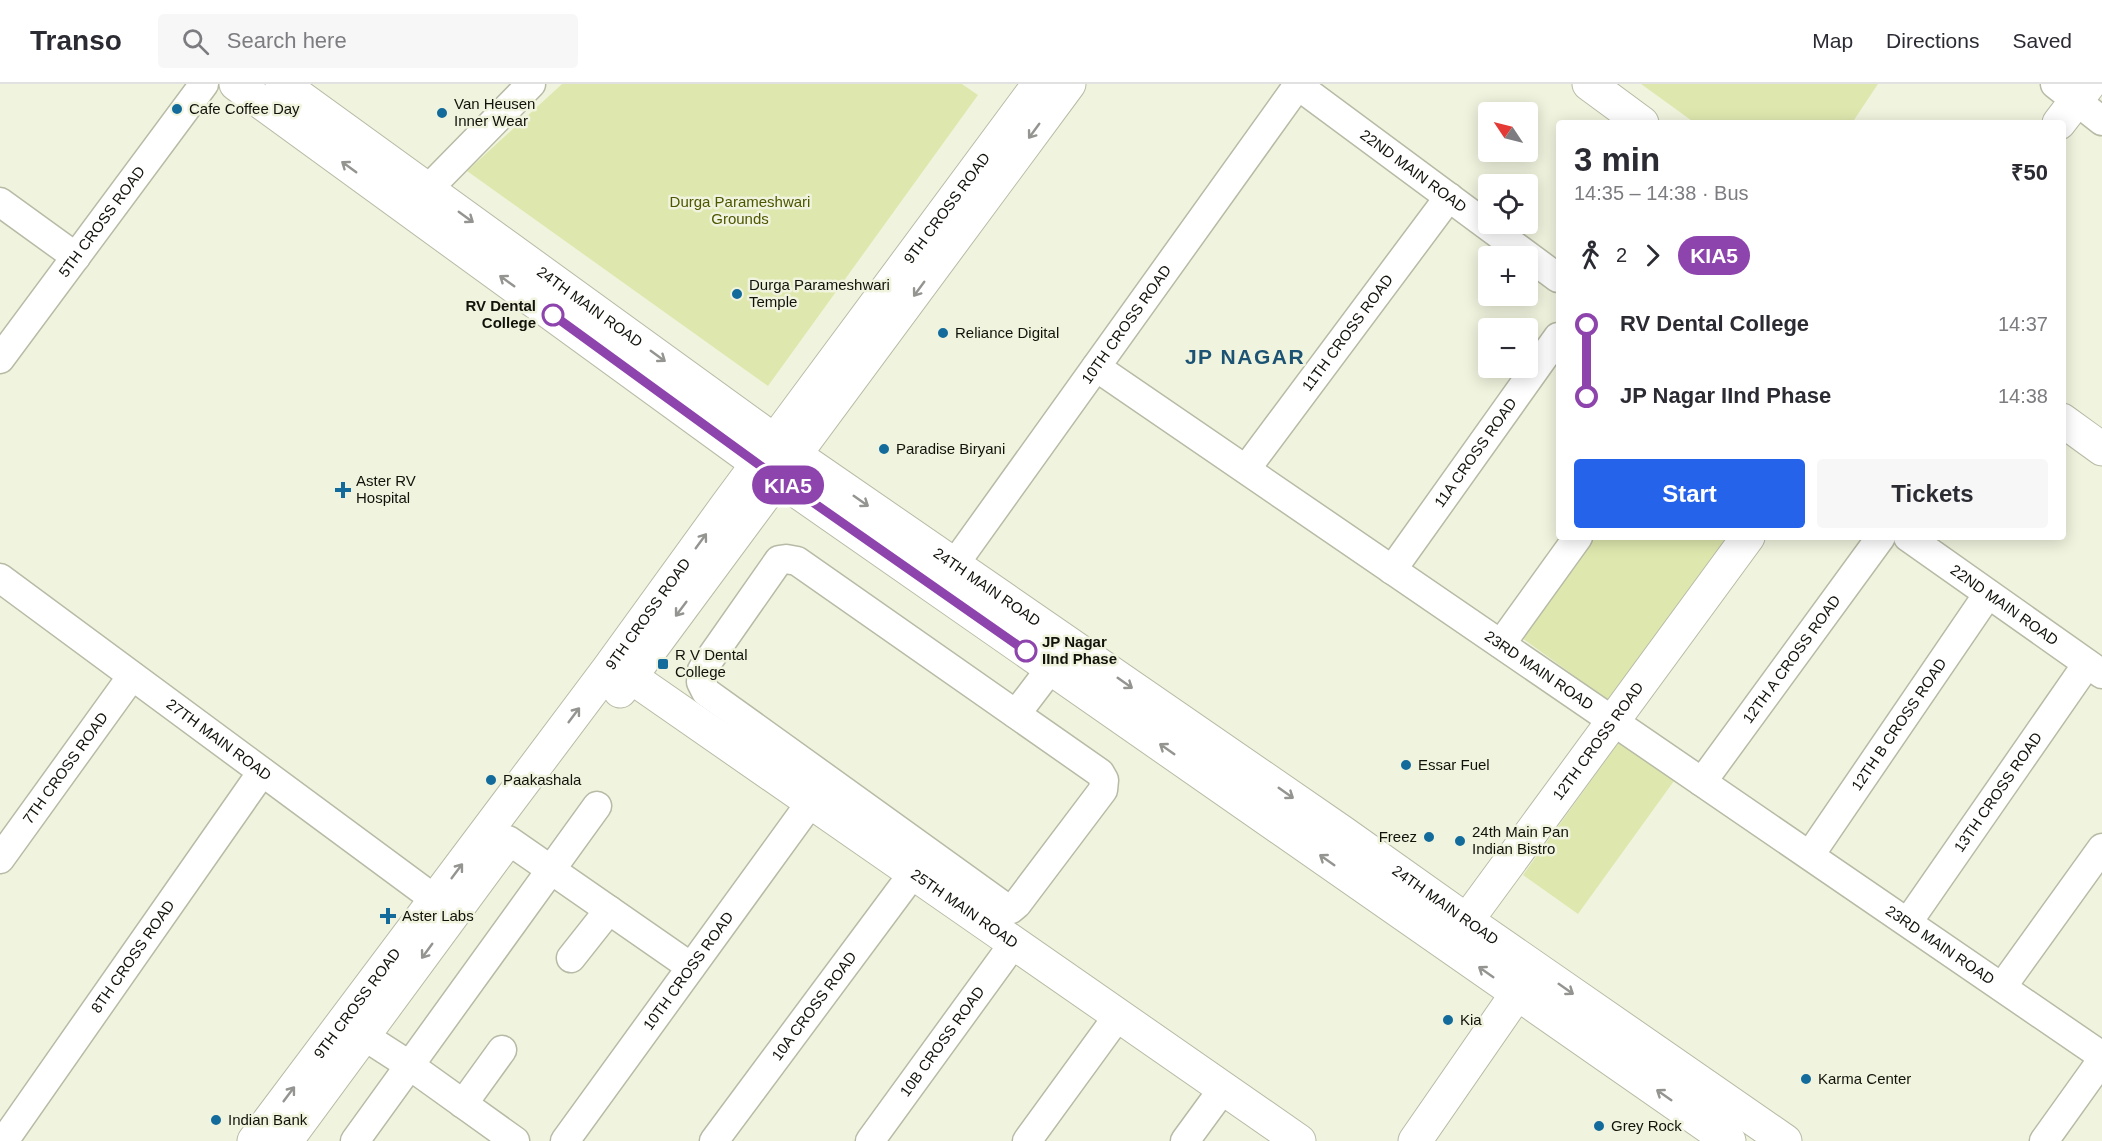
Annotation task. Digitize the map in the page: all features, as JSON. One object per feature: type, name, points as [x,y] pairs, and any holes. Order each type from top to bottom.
[{"type":"main road","name":"24TH MAIN ROAD","points":[[236,84],[777,460],[954,565],[1342,832],[1457,933]]},
{"type":"main road","name":"24TH MAIN ROAD","points":[[282,84],[428,189],[777,460],[1051,668],[1457,933],[1526,981],[1785,1141]]},
{"type":"main road","name":"9TH CROSS ROAD","points":[[254,1141],[445,907],[777,460],[1069,84]]},
{"type":"main road","points":[[1589,84],[1638,120]]},
{"type":"main road","name":"9TH CROSS ROAD","points":[[286,1141],[364,1036],[445,907],[508,840],[631,677],[1031,87]]},
{"type":"main road","points":[[2066,423],[2102,448]]},
{"type":"main road","name":"12TH CROSS ROAD","points":[[1457,933],[1746,540]]},
{"type":"main road","name":"25TH MAIN ROAD","points":[[631,677],[791,770],[811,802],[1299,1141]]},
{"type":"main road","name":"24TH MAIN ROAD","points":[[1526,981],[1729,1141]]},
{"type":"main road","points":[[1415,1141],[1526,981]]},
{"type":"street","name":"5TH CROSS ROAD","points":[[0,359],[204,84]]},
{"type":"street","points":[[428,189],[531,84]]},
{"type":"street","name":"22ND MAIN ROAD","points":[[1297,85],[1556,277]]},
{"type":"street","name":"10TH CROSS ROAD","points":[[954,565],[1297,85]]},
{"type":"street","points":[[2070,98],[2102,121]]},
{"type":"street","name":"11TH CROSS ROAD","points":[[1246,469],[1449,197]]},
{"type":"street","points":[[0,202],[76,257]]},
{"type":"street","name":"11A CROSS ROAD","points":[[1392,570],[1556,340]]},
{"type":"street","name":"23RD MAIN ROAD","points":[[1096,366],[1908,922],[2102,1058]]},
{"type":"street","points":[[1501,644],[1576,540]]},
{"type":"street","name":"12TH A CROSS ROAD","points":[[1702,782],[1879,540]]},
{"type":"street","name":"22ND MAIN ROAD","points":[[1912,540],[2094,669]]},
{"type":"street","points":[[779,560],[797,561],[1016,714],[1100,773],[1104,780],[1102,790],[1011,909],[791,770],[706,692],[701,681],[702,670],[779,560]]},
{"type":"street","name":"27TH MAIN ROAD","points":[[0,578],[445,907]]},
{"type":"street","name":"12TH B CROSS ROAD","points":[[1810,855],[1988,594]]},
{"type":"street","points":[[1016,714],[1051,668]]},
{"type":"street","name":"13TH CROSS ROAD","points":[[1908,922],[2094,669]]},
{"type":"street","name":"7TH CROSS ROAD","points":[[0,859],[132,676]]},
{"type":"street","name":"8TH CROSS ROAD","points":[[4,1141],[262,772]]},
{"type":"street","name":"10TH CROSS ROAD","points":[[565,1141],[811,802]]},
{"type":"street","points":[[355,1141],[597,806]]},
{"type":"street","points":[[508,840],[691,967]]},
{"type":"street","points":[[2002,987],[2102,848]]},
{"type":"street","name":"10A CROSS ROAD","points":[[714,1141],[914,872]]},
{"type":"street","points":[[571,958],[609,910]]},
{"type":"street","name":"10B CROSS ROAD","points":[[870,1141],[1014,943]]},
{"type":"street","points":[[1027,1141],[1118,1016]]},
{"type":"street","points":[[364,1036],[410,1065],[515,1141]]},
{"type":"street","points":[[463,1104],[502,1050]]},
{"type":"street","points":[[2044,1141],[2102,1058]]},
{"type":"street","points":[[1185,1141],[1223,1089]]},
{"type":"green space","name":"Durga Parameshwari Grounds","points":[[562,84],[962,84],[978,95],[768,386],[467,171]]},
{"type":"green space","points":[[1641,84],[1878,84],[1854,120],[1691,120]]},
{"type":"green space","points":[[1588,540],[1730,540],[1612,703],[1519,636]]},
{"type":"green space","points":[[1619,742],[1674,781],[1578,914],[1523,875]]},
{"type":"bus line","name":"KIA5","points":[[553,315],[758,464],[1026,651]]},
{"type":"place","name":"Cafe Coffee Day","points":[[177,109]]},
{"type":"place","name":"Van Heusen Inner Wear","points":[[442,113]]},
{"type":"place","name":"Durga Parameshwari Temple","points":[[737,294]]},
{"type":"place","name":"RV Dental College","points":[[553,315]]},
{"type":"place","name":"Reliance Digital","points":[[943,333]]},
{"type":"place","name":"Paradise Biryani","points":[[884,449]]},
{"type":"place","name":"Aster RV Hospital","points":[[343,490]]},
{"type":"place","name":"JP Nagar IInd Phase","points":[[1026,651]]},
{"type":"place","name":"R V Dental College","points":[[663,664]]},
{"type":"place","name":"Essar Fuel","points":[[1406,765]]},
{"type":"place","name":"Paakashala","points":[[491,780]]},
{"type":"place","name":"Freez","points":[[1429,837]]},
{"type":"place","name":"24th Main Pan Indian Bistro","points":[[1460,841]]},
{"type":"place","name":"Aster Labs","points":[[388,916]]},
{"type":"place","name":"Kia","points":[[1448,1020]]},
{"type":"place","name":"Karma Center","points":[[1806,1079]]},
{"type":"place","name":"Indian Bank","points":[[216,1120]]},
{"type":"place","name":"Grey Rock","points":[[1599,1126]]},
{"type":"district","name":"JP NAGAR","points":[[1245,357]]}]
